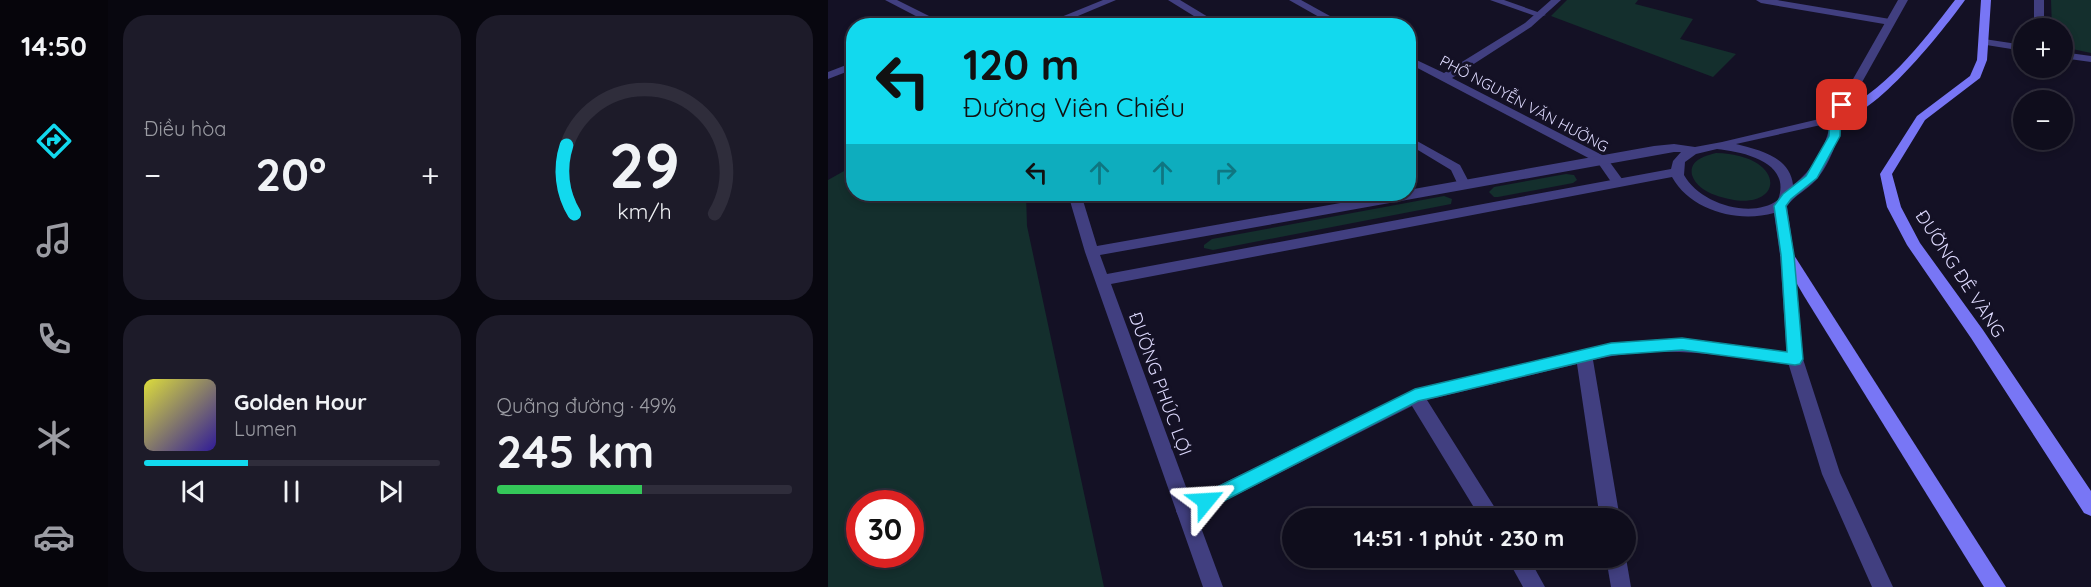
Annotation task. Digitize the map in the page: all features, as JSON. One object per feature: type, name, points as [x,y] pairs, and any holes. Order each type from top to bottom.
[{"type":"main road","points":[[1836,118],[1859,108],[1869,100],[1925,46],[1960,0]]},
{"type":"main road","name":"ĐƯỜNG ĐÊ VÀNG","points":[[1986,0],[1982,60],[1975,78],[1922,118],[1886,174],[1894,207],[1914,245],[1977,334],[2091,507]]},
{"type":"main road","points":[[1787,255],[1995,587]]},
{"type":"street","points":[[890,0],[927,18]]},
{"type":"street","points":[[1065,18],[1111,0]]},
{"type":"street","points":[[1173,0],[1204,18]]},
{"type":"street","points":[[1293,0],[1328,18]]},
{"type":"street","points":[[1495,0],[1541,15]]},
{"type":"street","points":[[1444,78],[1541,15],[1556,0]]},
{"type":"street","points":[[1761,0],[1890,22]]},
{"type":"street","points":[[1814,9],[1823,0]]},
{"type":"street","points":[[1694,150],[1679,161],[1677,172],[1686,190],[1714,206],[1748,212],[1783,201],[1811,178],[1834,136],[1836,118],[1903,0]]},
{"type":"street","points":[[2039,0],[2039,18]]},
{"type":"street","points":[[1984,42],[2013,46]]},
{"type":"street","points":[[2073,57],[2091,59]]},
{"type":"street","name":"PHỐ NGUYỄN VĂN HƯỞNG","points":[[1416,63],[1602,159],[1619,183]]},
{"type":"street","points":[[828,76],[846,68]]},
{"type":"street","points":[[1416,193],[1665,148],[1694,150],[1836,118]]},
{"type":"street","points":[[1416,144],[1456,168],[1477,209]]},
{"type":"street","points":[[1717,145],[1739,147],[1771,160],[1782,171],[1788,182],[1783,201],[1795,359],[1831,474],[1883,587]]},
{"type":"street","points":[[1102,280],[1677,172]]},
{"type":"street","name":"ĐƯỜNG PHÚC LỢI","points":[[1076,201],[1092,252],[1213,587]]},
{"type":"street","points":[[1092,252],[1371,201]]},
{"type":"street","points":[[1186,512],[1415,396],[1611,349],[1682,344],[1795,359]]},
{"type":"street","points":[[1584,355],[1608,508]]},
{"type":"street","points":[[1415,396],[1485,508]]},
{"type":"street","points":[[1523,568],[1535,587]]},
{"type":"street","points":[[1618,568],[1621,587]]},
{"type":"green space","points":[[1567,0],[1638,0],[1635,4],[1693,19],[1680,39],[1736,54],[1713,77],[1551,16]]},
{"type":"green space","points":[[2051,0],[2091,0],[2091,53],[2073,49],[2073,18],[2052,18]]},
{"type":"green space","points":[[1716,153],[1741,156],[1758,164],[1768,174],[1770,184],[1766,193],[1755,199],[1738,200],[1715,195],[1701,188],[1692,175],[1693,166],[1695,162]]},
{"type":"green space","points":[[846,170],[846,201],[1026,201],[1027,226],[1104,587],[828,587],[828,180]]},
{"type":"green space","points":[[1566,174],[1574,175],[1577,180],[1573,183],[1498,197],[1494,197],[1489,192],[1494,187]]},
{"type":"green space","points":[[1444,196],[1452,199],[1451,204],[1213,250],[1204,248],[1204,245],[1212,239]]},
{"type":"route","points":[[1206,501],[1415,396],[1611,349],[1682,344],[1795,359],[1787,255],[1780,206],[1787,196],[1811,178],[1834,136],[1836,118],[1842,105]]}]
